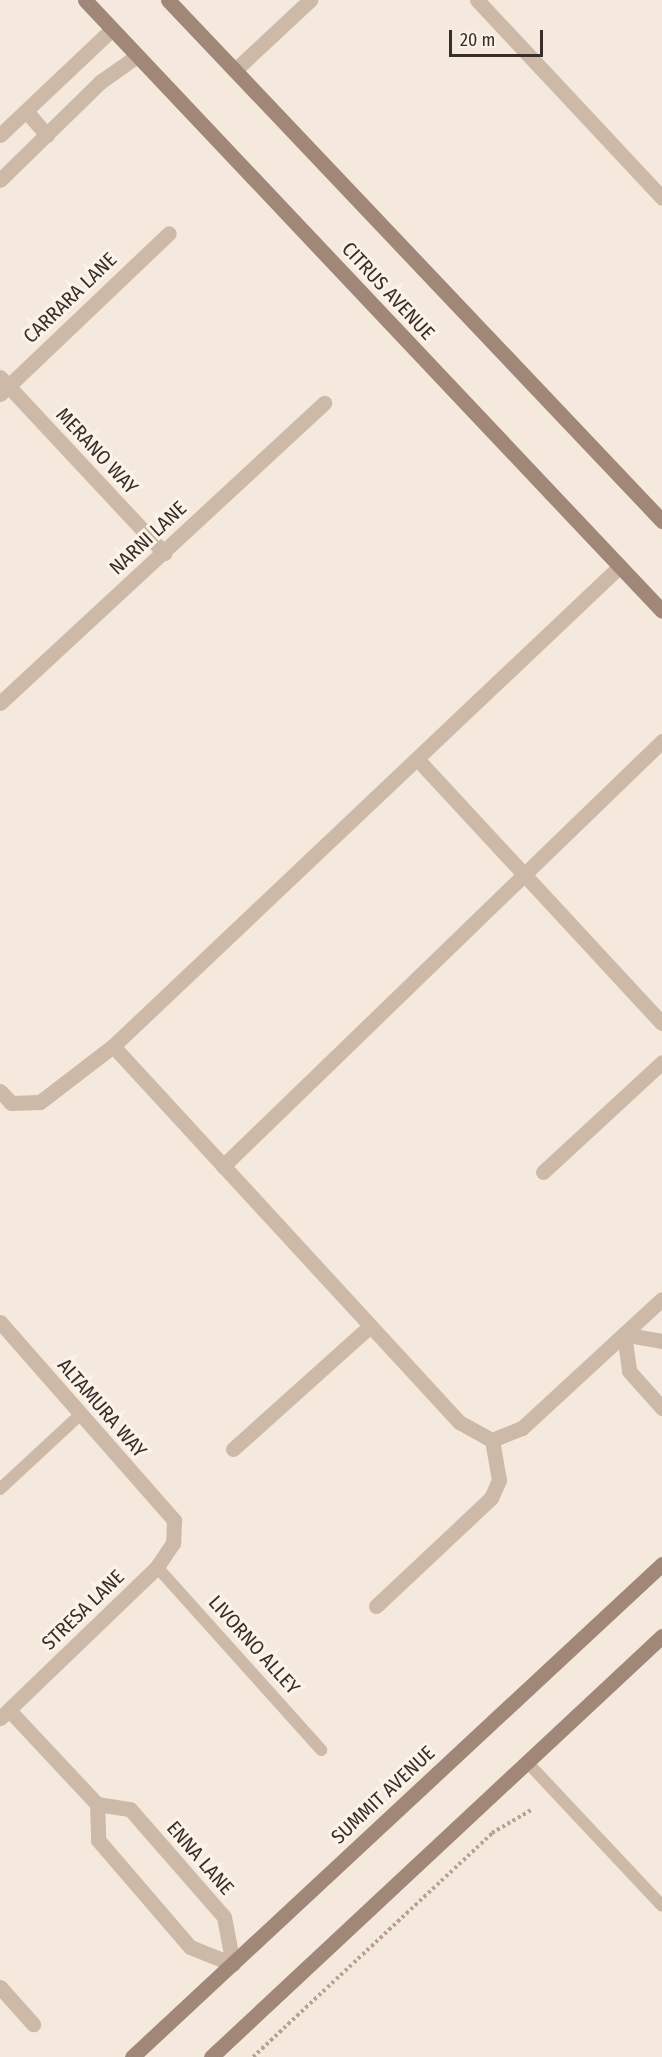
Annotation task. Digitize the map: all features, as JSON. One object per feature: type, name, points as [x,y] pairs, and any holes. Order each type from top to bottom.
[{"type":"main road","name":"CITRUS AVENUE","points":[[85,0],[662,611]]},
{"type":"main road","name":"CITRUS AVENUE","points":[[168,0],[662,521]]},
{"type":"main road","name":"SUMMIT AVENUE","points":[[132,2057],[662,1564]]},
{"type":"main road","points":[[211,2057],[662,1636]]},
{"type":"street","points":[[235,70],[310,0]]},
{"type":"street","points":[[477,0],[662,198]]},
{"type":"street","points":[[0,135],[112,29]]},
{"type":"street","points":[[0,180],[100,82],[137,56]]},
{"type":"street","points":[[26,111],[47,135]]},
{"type":"street","name":"CARRARA LANE","points":[[3,386],[169,233]]},
{"type":"street","name":"MERANO WAY","points":[[3,386],[164,553]]},
{"type":"street","name":"NARNI LANE","points":[[0,703],[324,403]]},
{"type":"street","points":[[0,1091],[11,1103],[40,1102],[113,1046],[419,761],[620,566]]},
{"type":"street","points":[[223,1166],[528,876],[662,741]]},
{"type":"street","points":[[419,761],[662,1023]]},
{"type":"street","points":[[113,1046],[459,1422],[492,1440]]},
{"type":"street","points":[[543,1172],[662,1062]]},
{"type":"street","points":[[492,1440],[522,1428],[662,1299]]},
{"type":"street","name":"ALTAMURA WAY","points":[[0,1322],[174,1520]]},
{"type":"street","points":[[233,1449],[369,1326]]},
{"type":"street","points":[[624,1334],[662,1341]]},
{"type":"street","points":[[624,1334],[629,1371],[661,1406]]},
{"type":"street","points":[[376,1606],[491,1498],[500,1480],[492,1440]]},
{"type":"street","name":"STRESA LANE","points":[[5,1714],[157,1567],[173,1543],[174,1520]]},
{"type":"street","points":[[5,1714],[97,1804],[98,1840],[190,1947],[233,1964]]},
{"type":"street","name":"ENNA LANE","points":[[97,1804],[130,1809],[224,1917],[233,1964]]},
{"type":"street","points":[[0,1987],[33,2024]]},
{"type":"lane","points":[[0,1489],[80,1414]]},
{"type":"lane","name":"LIVORNO ALLEY","points":[[157,1567],[321,1750]]},
{"type":"lane","points":[[527,1762],[662,1906]]},
{"type":"path","points":[[253,2057],[492,1833],[531,1810]]}]
